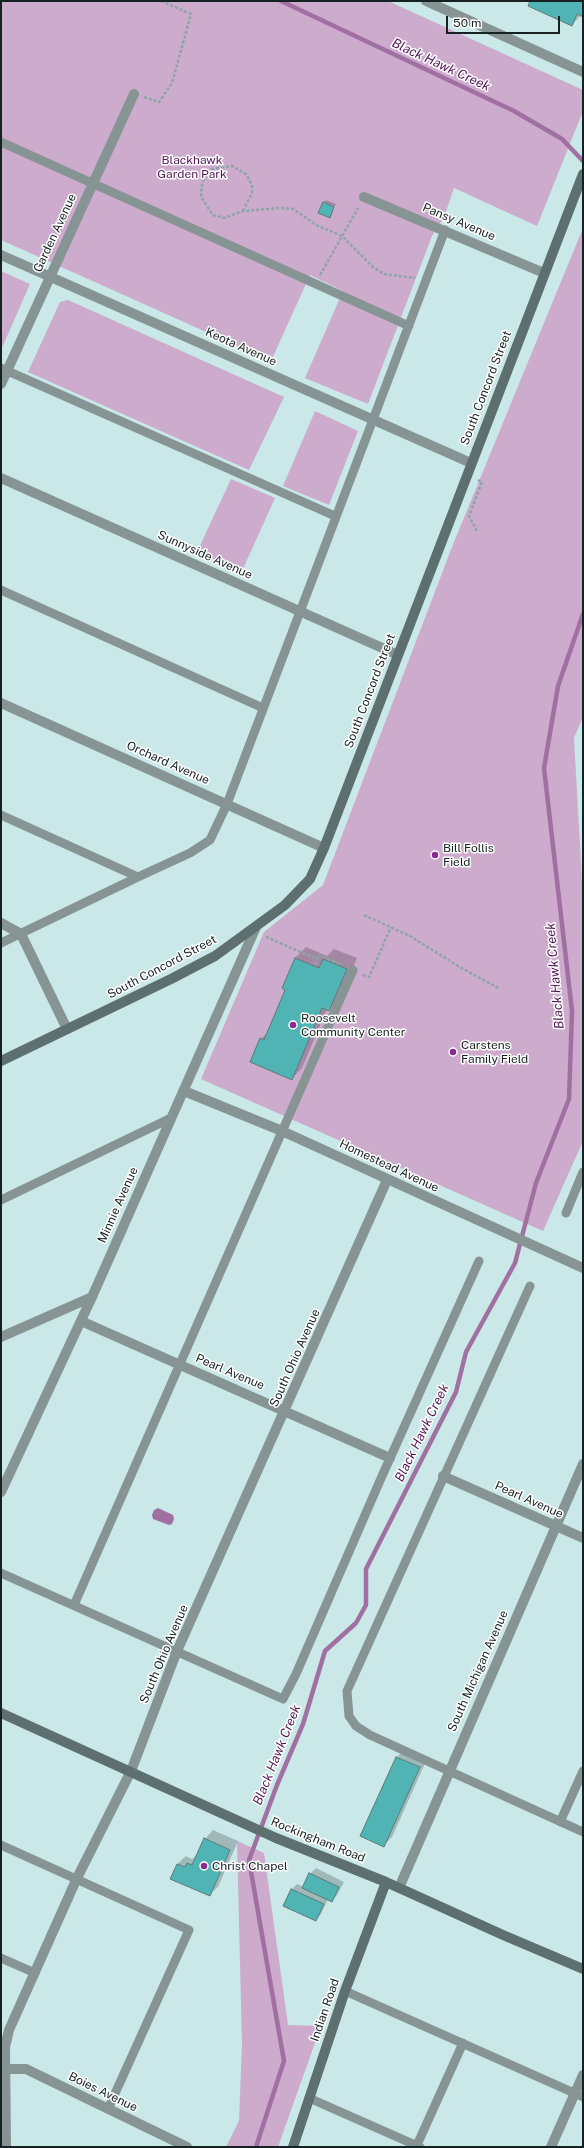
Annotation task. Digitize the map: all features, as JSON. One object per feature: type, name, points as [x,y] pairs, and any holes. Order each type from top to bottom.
[{"type":"street","points":[[426,1],[583,72]]},
{"type":"street","name":"Garden Avenue","points":[[1,384],[4,369],[134,94]]},
{"type":"street","name":"South Concord Street","points":[[1,1061],[208,960],[256,927],[300,891],[316,870],[466,475],[583,174]]},
{"type":"street","name":"Pansy Avenue","points":[[364,197],[544,273]]},
{"type":"street","name":"Keota Avenue","points":[[1,255],[471,463]]},
{"type":"street","name":"Sunnyside Avenue","points":[[1,478],[398,655]]},
{"type":"street","name":"Orchard Avenue","points":[[1,703],[324,848]]},
{"type":"street","points":[[1,923],[21,934],[67,1029]]},
{"type":"street","name":"Minnie Avenue","points":[[1,1492],[92,1297],[256,927]]},
{"type":"street","name":"Homestead Avenue","points":[[184,1092],[282,1131],[583,1268]]},
{"type":"street","name":"South Ohio Avenue","points":[[6,2147],[5,2069],[3,2058],[9,2030],[77,1878],[131,1771],[177,1652],[286,1410],[387,1180]]},
{"type":"street","points":[[1,1337],[92,1297]]},
{"type":"street","name":"Pearl Avenue","points":[[81,1321],[286,1410],[390,1458]]},
{"type":"street","name":"South Michigan Avenue","points":[[399,1888],[448,1772],[583,1464]]},
{"type":"street","name":"Pearl Avenue","points":[[443,1476],[583,1538]]},
{"type":"street","name":"Rockingham Road","points":[[1,1713],[276,1838],[386,1882],[583,1968]]},
{"type":"street","name":"Indian Road","points":[[293,2147],[345,1991],[386,1882]]},
{"type":"street","name":"Boies Avenue","points":[[5,2069],[26,2069],[187,2147]]},
{"type":"street","points":[[551,2147],[579,2095],[583,2075]]},
{"type":"lane","points":[[1,142],[409,326]]},
{"type":"lane","points":[[1,943],[138,877],[190,854],[210,840],[227,804],[335,516],[445,230]]},
{"type":"lane","points":[[4,369],[335,516]]},
{"type":"lane","points":[[1,590],[263,708]]},
{"type":"lane","points":[[1,815],[138,877]]},
{"type":"lane","points":[[74,1605],[353,970]]},
{"type":"lane","points":[[1,1200],[172,1118]]},
{"type":"lane","points":[[566,1213],[583,1172]]},
{"type":"lane","points":[[1,1573],[283,1699],[296,1674],[390,1458],[479,1261]]},
{"type":"lane","points":[[530,1286],[347,1691],[349,1716],[356,1726],[370,1735],[448,1772],[583,1832]]},
{"type":"lane","points":[[560,1822],[583,1771]]},
{"type":"lane","points":[[1,1845],[77,1878],[189,1930],[108,2109]]},
{"type":"lane","points":[[1,1958],[35,1972]]},
{"type":"lane","points":[[345,1991],[579,2095]]},
{"type":"lane","points":[[309,2098],[418,2146],[463,2043]]},
{"type":"path","points":[[134,94],[159,102],[172,83],[191,14],[161,1]]},
{"type":"path","points":[[243,211],[252,193],[252,185],[246,174],[232,166],[212,169],[203,180],[201,197],[214,215],[224,218],[243,211],[280,208],[293,209],[318,226],[342,236],[373,267],[384,274],[427,279]]},
{"type":"path","points":[[315,283],[364,197]]},
{"type":"path","points":[[466,475],[482,482],[469,516],[477,531]]},
{"type":"path","points":[[364,915],[410,936],[458,966],[500,989]]},
{"type":"path","points":[[266,937],[317,959]]},
{"type":"green space","name":"Blackhawk Garden Park","points":[[1,1],[388,1],[583,90],[583,111],[537,226],[454,188],[444,217],[432,236],[368,404],[305,378],[343,291],[310,275],[271,361],[1,240]]},
{"type":"green space","points":[[583,228],[583,717],[574,738],[583,900],[583,1141],[543,1231],[201,1079],[264,932],[323,885],[452,547]]},
{"type":"green space","points":[[1,271],[30,284],[1,350]]},
{"type":"green space","points":[[68,300],[284,397],[249,470],[28,372],[60,302]]},
{"type":"green space","points":[[315,411],[358,431],[329,505],[283,486]]},
{"type":"green space","points":[[231,479],[275,498],[242,571],[197,552]]},
{"type":"green space","points":[[237,1841],[264,1853],[288,2025],[321,2026],[278,2147],[226,2147],[239,2121],[242,2044]]},
{"type":"shaded area","points":[[158,1508],[173,1515],[174,1519],[172,1524],[169,1525],[153,1519],[152,1515],[154,1510]]},
{"type":"building","points":[[530,1],[583,1],[583,17],[577,14],[572,26],[528,6]]},
{"type":"building","points":[[323,202],[334,207],[330,218],[318,213]]},
{"type":"building","name":"Roosevelt Community Center","points":[[295,958],[319,968],[323,959],[347,969],[329,1011],[322,1008],[292,1080],[250,1062],[260,1038],[264,1040],[285,990],[282,988]]},
{"type":"building","points":[[396,1757],[420,1767],[384,1847],[360,1836]]},
{"type":"building","name":"Christ Chapel","points":[[204,1838],[230,1850],[210,1896],[170,1879],[177,1864],[185,1867],[187,1863],[192,1865]]},
{"type":"building","points":[[309,1873],[339,1887],[332,1902],[302,1888]]},
{"type":"building","points":[[291,1889],[324,1904],[316,1921],[283,1906]]},
{"type":"waterway","name":"Black Hawk Creek","points":[[281,1],[514,111],[562,139],[583,161]]},
{"type":"waterway","name":"Black Hawk Creek","points":[[256,2147],[284,2061],[249,1860],[277,1785],[303,1724],[325,1651],[356,1623],[366,1605],[366,1569],[456,1392],[466,1352],[515,1263],[536,1183],[569,1099],[572,1011],[544,768],[558,686],[583,614]]},
{"type":"place","name":"Bill Follis Field","points":[[435,855]]},
{"type":"place","name":"Roosevelt Community Center","points":[[293,1025]]},
{"type":"place","name":"Carstens Family Field","points":[[453,1052]]},
{"type":"place","name":"Christ Chapel","points":[[204,1866]]}]
